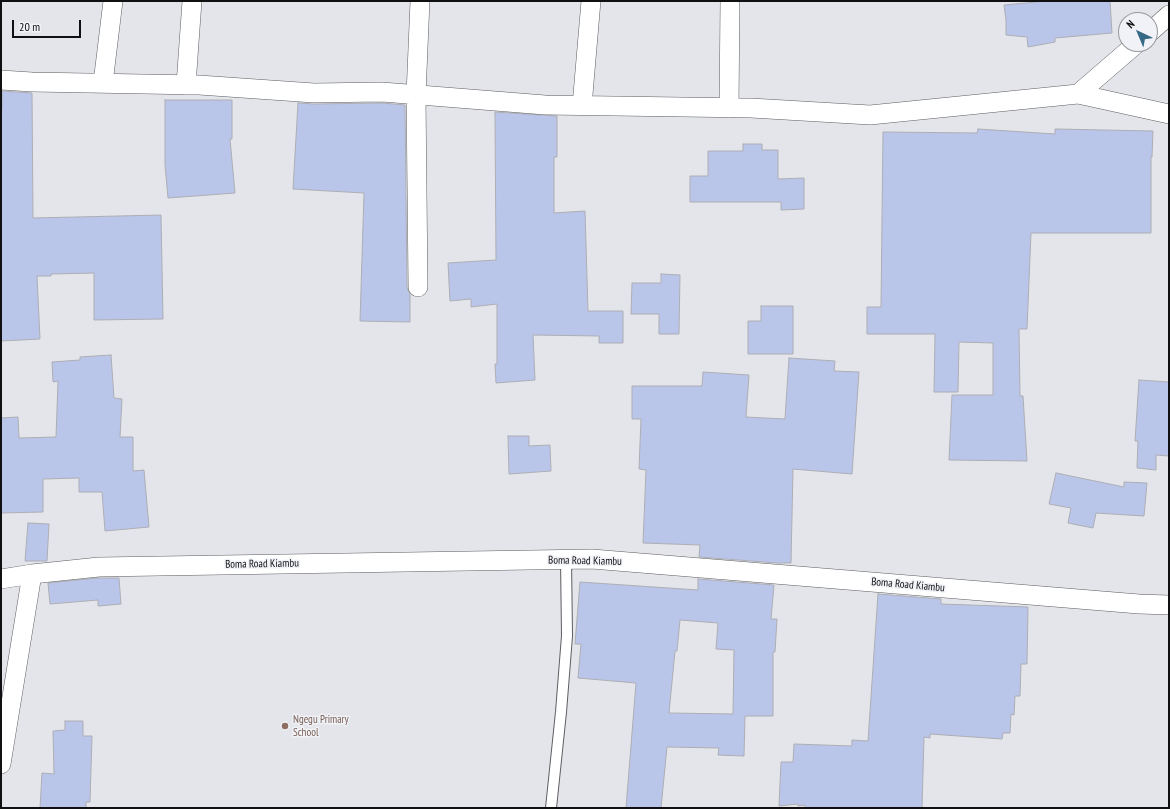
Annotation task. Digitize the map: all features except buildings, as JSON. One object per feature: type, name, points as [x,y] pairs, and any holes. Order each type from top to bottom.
[{"type":"street","points":[[103,83],[112,1]]},
{"type":"street","points":[[186,85],[192,1]]},
{"type":"street","points":[[418,287],[416,95],[420,1]]},
{"type":"street","points":[[582,106],[591,1]]},
{"type":"street","points":[[729,108],[730,1]]},
{"type":"street","points":[[1158,25],[1169,15]]},
{"type":"street","points":[[1078,94],[1127,52]]},
{"type":"street","points":[[1,80],[186,85],[314,92],[382,92],[545,105],[751,108],[870,115],[1078,94],[1169,114]]},
{"type":"street","name":"Boma Road Kiambu","points":[[1,579],[99,567],[592,559],[1139,604],[1169,605]]},
{"type":"street","points":[[1,764],[32,574]]},
{"type":"lane","points":[[551,808],[567,636],[566,559]]},
{"type":"place","name":"Ngegu Primary School","points":[[285,726]]}]
